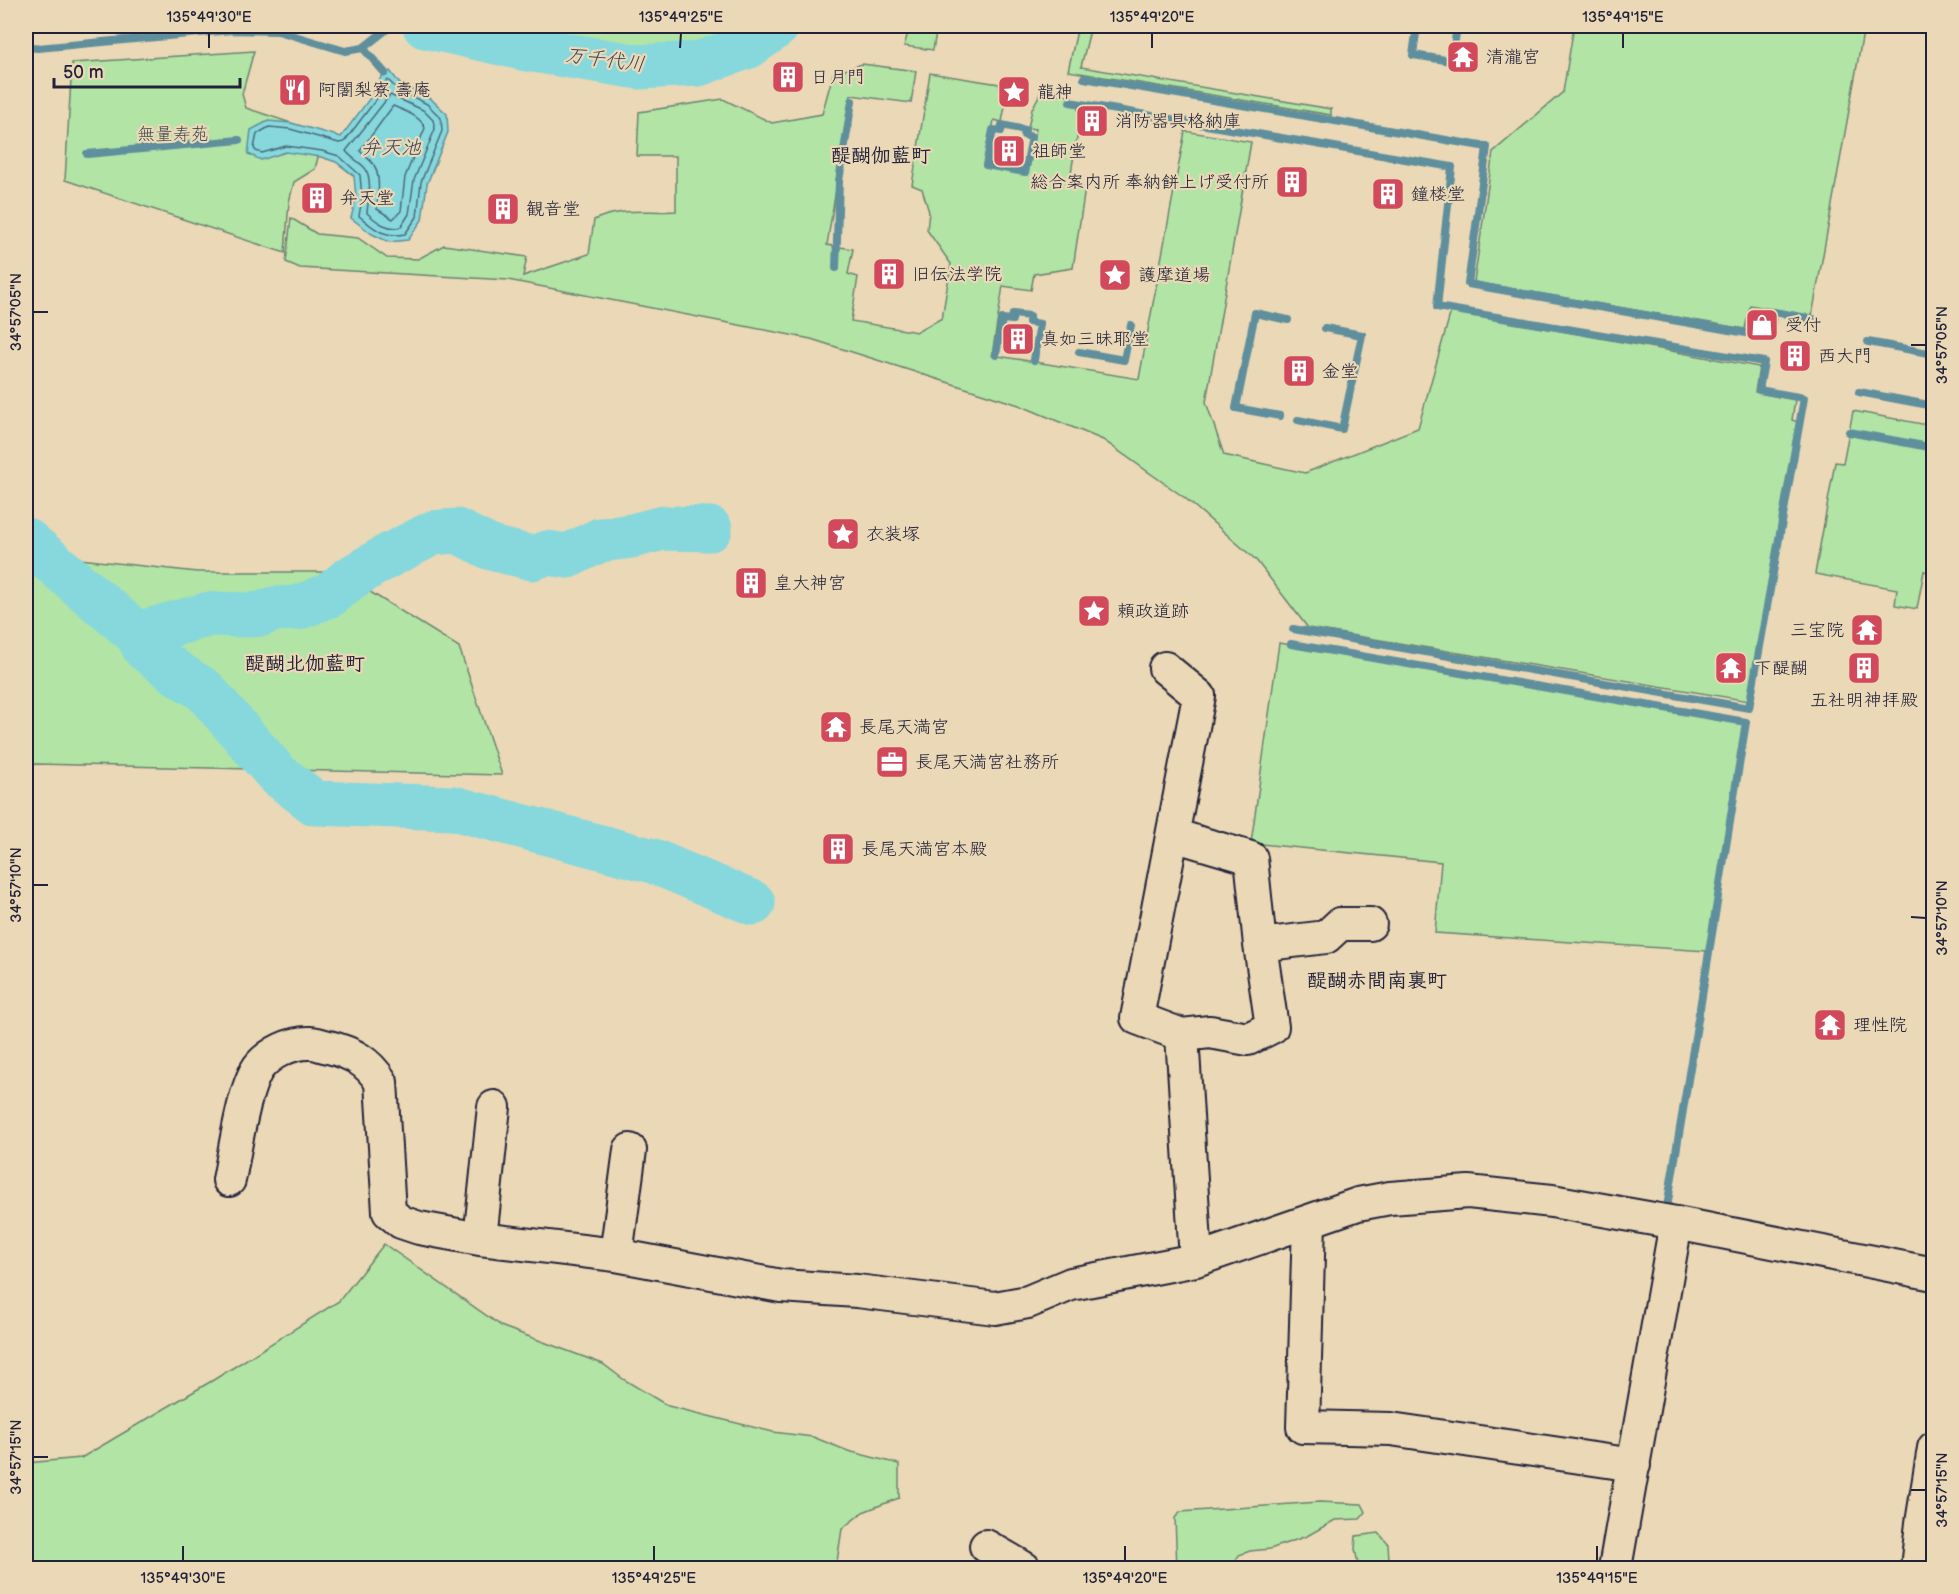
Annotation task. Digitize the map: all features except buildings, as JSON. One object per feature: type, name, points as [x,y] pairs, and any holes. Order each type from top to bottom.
[{"type":"street","points":[[1165,668],[1199,696],[1137,1018],[1182,1035],[1210,1032],[1248,1039],[1272,1027],[1251,858],[1173,835]]},
{"type":"street","points":[[1260,945],[1326,937],[1340,924],[1370,924]]},
{"type":"street","points":[[1182,1035],[1196,1260]]},
{"type":"street","points":[[229,1180],[247,1093],[258,1069],[272,1054],[289,1047],[310,1043],[340,1050],[358,1058],[373,1070],[381,1082],[389,1212],[401,1222],[419,1228],[480,1239],[616,1255],[781,1286],[857,1292],[995,1308],[1028,1302],[1071,1284],[1196,1260],[1358,1204],[1390,1198],[1468,1192],[1552,1201],[1934,1274]]},
{"type":"street","points":[[480,1239],[494,1107]]},
{"type":"street","points":[[616,1255],[630,1150]]},
{"type":"street","points":[[1309,1222],[1303,1427],[1391,1429],[1634,1465]]},
{"type":"street","points":[[1615,1569],[1676,1223]]},
{"type":"street","points":[[1917,1569],[1934,1448]]},
{"type":"street","points":[[986,1546],[1024,1569]]},
{"type":"green space","points":[[552,26],[648,26],[694,32],[739,31],[748,32],[749,37],[699,53],[642,53],[549,33]]},
{"type":"green space","points":[[910,26],[937,26],[933,50],[904,46]]},
{"type":"green space","points":[[1078,26],[1091,26],[1081,67],[1331,109],[1331,115],[1068,71]]},
{"type":"green space","points":[[1574,26],[1864,27],[1812,316],[1750,305],[1745,329],[1474,282],[1493,152],[1563,92]]},
{"type":"green space","name":"無量寿苑","points":[[254,51],[242,94],[246,108],[324,134],[315,169],[294,182],[289,202],[285,253],[65,180],[72,63]]},
{"type":"green space","points":[[862,64],[916,71],[911,103],[851,95],[827,245],[853,249],[848,274],[858,277],[851,321],[917,332],[942,318],[951,264],[927,230],[929,212],[922,189],[912,185],[930,73],[999,84],[1005,106],[1002,122],[994,120],[985,168],[1028,175],[1036,129],[1028,128],[1032,109],[1041,92],[1071,96],[1081,115],[1069,184],[1085,188],[1073,268],[1034,274],[1031,290],[1003,286],[992,355],[1139,379],[1185,131],[1251,142],[1206,402],[1224,455],[1305,473],[1418,428],[1451,311],[1759,367],[1755,392],[1795,400],[1792,420],[1798,422],[1749,701],[1308,628],[1256,560],[1185,498],[1103,440],[1019,405],[811,339],[508,280],[300,268],[286,262],[291,218],[317,234],[358,238],[387,258],[418,259],[444,245],[527,257],[523,276],[589,254],[594,220],[614,213],[676,211],[676,156],[637,156],[639,112],[723,99],[772,123],[822,114],[833,74]]},
{"type":"green space","points":[[1853,411],[1933,426],[1933,573],[1924,571],[1917,609],[1895,605],[1897,589],[1815,574],[1835,462],[1843,463]]},
{"type":"green space","points":[[26,553],[197,572],[338,572],[459,647],[502,775],[36,764],[26,766]]},
{"type":"green space","points":[[1279,643],[1745,724],[1707,951],[1435,933],[1441,862],[1251,843]]},
{"type":"green space","points":[[384,1244],[503,1327],[603,1364],[668,1406],[773,1432],[813,1437],[848,1451],[899,1464],[899,1498],[863,1512],[842,1529],[836,1568],[26,1568],[26,1463],[81,1458],[215,1379],[339,1301]]},
{"type":"green space","points":[[1319,1502],[1362,1504],[1366,1512],[1360,1519],[1335,1520],[1307,1536],[1270,1549],[1250,1551],[1239,1555],[1231,1568],[1177,1568],[1175,1518],[1180,1512]]},
{"type":"green space","points":[[1379,1533],[1388,1544],[1389,1560],[1383,1568],[1348,1568],[1358,1564],[1355,1549],[1356,1536]]},
{"type":"water","name":"弁天池","points":[[390,71],[400,84],[431,99],[447,114],[448,132],[427,184],[422,220],[408,240],[389,242],[372,234],[351,218],[356,198],[354,176],[336,162],[321,157],[286,152],[261,160],[248,154],[251,130],[268,121],[291,123],[341,137],[376,90],[381,77]]},
{"type":"waterway","points":[[26,47],[38,48],[232,30],[278,31],[345,51],[363,48],[391,26]]},
{"type":"waterway","name":"万千代川","points":[[425,26],[527,49],[639,67],[698,64],[749,46],[777,26]]},
{"type":"waterway","points":[[1339,27],[1349,28],[1349,26]]},
{"type":"waterway","points":[[1417,26],[1413,55],[1452,61],[1457,26]]},
{"type":"waterway","points":[[363,48],[385,73]]},
{"type":"waterway","points":[[1084,78],[1487,147],[1468,284],[1769,337],[1774,312],[1813,319]]},
{"type":"waterway","points":[[836,268],[839,181],[852,101]]},
{"type":"waterway","points":[[1070,102],[1452,167],[1437,307],[1764,362],[1759,390],[1804,398],[1749,708],[1293,629]]},
{"type":"waterway","points":[[1002,125],[1025,130],[1024,135],[1032,137],[1025,172],[986,165],[993,130],[1001,131],[1002,125]]},
{"type":"waterway","points":[[87,154],[239,140]]},
{"type":"waterway","points":[[1280,416],[1236,408],[1255,313],[1288,320]]},
{"type":"waterway","points":[[996,355],[1002,319],[1012,320],[1013,314],[1030,316],[1029,322],[1040,324],[1034,360]]},
{"type":"waterway","points":[[1079,352],[1124,360],[1131,325]]},
{"type":"waterway","points":[[1298,420],[1342,429],[1362,335],[1325,328]]},
{"type":"waterway","points":[[1868,342],[1934,354]]},
{"type":"waterway","points":[[1859,392],[1934,406]]},
{"type":"waterway","points":[[1849,432],[1934,448]]},
{"type":"waterway","points":[[137,634],[210,614],[249,615],[262,614],[274,609],[297,608],[330,595],[349,579],[433,533],[457,531],[491,548],[532,558],[547,553],[568,556],[600,540],[632,536],[663,528],[710,529]]},
{"type":"waterway","points":[[26,540],[137,634],[145,649],[204,690],[277,774],[315,803],[453,808],[653,861],[753,903]]},
{"type":"waterway","points":[[1291,644],[1746,722],[1700,1008]]},
{"type":"waterway","points":[[1667,1207],[1699,1013]]},
{"type":"place","name":"清瀧宮","points":[[1463,57]]},
{"type":"place","name":"日月門","points":[[788,77]]},
{"type":"place","name":"阿闍梨寮 壽庵","points":[[295,90]]},
{"type":"place","name":"龍神","points":[[1014,92]]},
{"type":"place","name":"消防器具格納庫","points":[[1092,121]]},
{"type":"place","name":"祖師堂","points":[[1009,151]]},
{"type":"place","name":"総合案内所 奉納餅上げ受付所","points":[[1292,182]]},
{"type":"place","name":"鐘楼堂","points":[[1388,194]]},
{"type":"place","name":"弁天堂","points":[[317,198]]},
{"type":"place","name":"観音堂","points":[[503,209]]},
{"type":"place","name":"旧伝法学院","points":[[889,274]]},
{"type":"place","name":"護摩道場","points":[[1115,275]]},
{"type":"place","name":"受付","points":[[1762,325]]},
{"type":"place","name":"真如三昧耶堂","points":[[1018,339]]},
{"type":"place","name":"西大門","points":[[1795,356]]},
{"type":"place","name":"金堂","points":[[1299,371]]},
{"type":"place","name":"衣装塚","points":[[843,534]]},
{"type":"place","name":"皇大神宮","points":[[751,583]]},
{"type":"place","name":"頼政道跡","points":[[1094,611]]},
{"type":"place","name":"三宝院","points":[[1867,630]]},
{"type":"place","name":"下醍醐","points":[[1731,668]]},
{"type":"place","name":"五社明神拝殿","points":[[1864,668]]},
{"type":"place","name":"長尾天満宮","points":[[836,727]]},
{"type":"place","name":"長尾天満宮社務所","points":[[892,762]]},
{"type":"place","name":"長尾天満宮本殿","points":[[838,849]]},
{"type":"place","name":"理性院","points":[[1830,1025]]},
{"type":"district","name":"醍醐伽藍町","points":[[881,156]]},
{"type":"district","name":"醍醐北伽藍町","points":[[305,664]]},
{"type":"district","name":"醍醐赤間南裏町","points":[[1377,981]]}]
